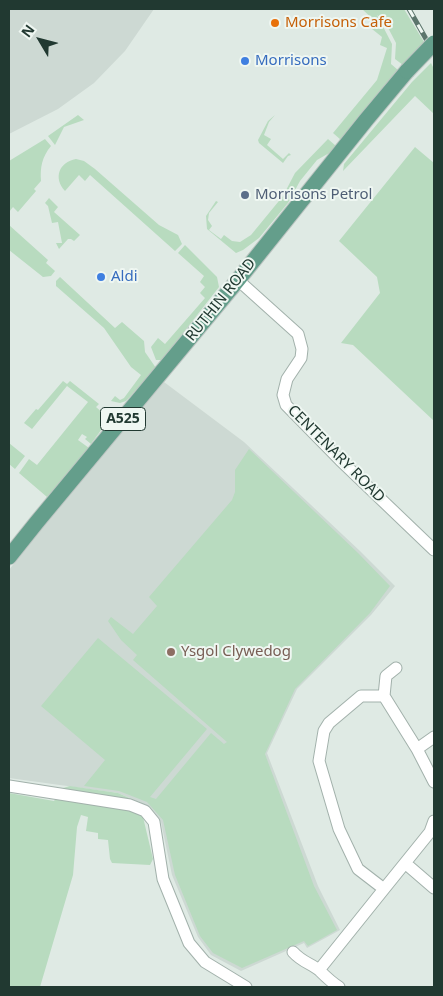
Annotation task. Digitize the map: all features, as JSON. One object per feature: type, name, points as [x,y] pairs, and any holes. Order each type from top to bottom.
[{"type":"main road","name":"RUTHIN ROAD","points":[[9,557],[238,280],[366,120],[434,43]]},
{"type":"street","name":"CENTENARY ROAD","points":[[238,280],[298,334],[302,349],[301,358],[288,379],[283,394],[286,405],[434,550]]},
{"type":"street","points":[[396,668],[386,676],[384,696],[417,749],[434,782]]},
{"type":"street","points":[[384,696],[361,696],[329,723],[324,731],[320,761],[339,829],[358,869],[384,889]]},
{"type":"street","points":[[417,749],[434,737]]},
{"type":"street","points":[[9,786],[130,805],[145,811],[154,822],[163,879],[189,943],[205,962],[246,987]]},
{"type":"street","points":[[319,970],[430,832],[434,821]]},
{"type":"street","points":[[405,863],[434,888]]},
{"type":"street","points":[[293,952],[300,960],[319,970],[327,979],[339,987]]},
{"type":"shaded area","points":[[9,9],[154,9],[125,51],[94,83],[58,109],[9,134]]},
{"type":"shaded area","name":"Ysgol Clywedog","points":[[164,382],[244,442],[395,586],[371,615],[297,689],[267,753],[318,886],[340,930],[307,948],[304,943],[241,971],[211,955],[198,937],[172,875],[161,822],[146,805],[118,793],[9,778],[9,570],[42,527]]},
{"type":"green space","points":[[362,9],[404,9],[424,42],[403,65],[395,59],[396,43],[384,20],[377,15],[392,44],[391,64],[398,70],[341,140],[333,133],[377,80],[387,48],[380,45],[382,37],[372,29],[376,22]]},
{"type":"green space","points":[[431,63],[434,69],[434,114],[415,96],[343,171],[344,164],[412,82]]},
{"type":"green space","points":[[78,115],[84,120],[64,127],[55,145],[48,136]]},
{"type":"green space","points":[[275,115],[269,122],[264,135],[271,139],[267,145],[283,159],[289,153],[291,155],[283,163],[259,143],[258,140],[268,121]]},
{"type":"green space","points":[[45,139],[51,146],[42,162],[41,181],[34,189],[36,191],[18,212],[13,207],[9,212],[9,161]]},
{"type":"green space","points":[[328,139],[336,146],[331,152],[317,160],[300,181],[288,203],[259,238],[243,250],[236,253],[207,229],[206,216],[216,201],[218,202],[209,213],[208,220],[212,226],[209,230],[221,239],[224,235],[232,241],[240,242],[251,235],[283,196],[295,173]]},
{"type":"green space","points":[[415,147],[434,163],[434,421],[353,345],[341,343],[380,293],[377,277],[339,241]]},
{"type":"green space","points":[[76,159],[84,161],[95,169],[159,225],[178,235],[182,244],[175,251],[90,175],[85,181],[79,175],[65,191],[59,181],[60,171],[65,163]]},
{"type":"green space","points":[[49,198],[58,207],[54,212],[80,235],[74,241],[68,239],[59,249],[56,243],[62,243],[58,222],[52,223],[48,206],[45,203]]},
{"type":"green space","points":[[9,225],[48,260],[46,263],[55,271],[51,276],[43,277],[9,250]]},
{"type":"green space","points":[[185,245],[217,277],[219,287],[162,360],[156,360],[151,347],[158,338],[165,344],[205,298],[200,293],[205,287],[200,282],[204,276],[178,253]]},
{"type":"green space","points":[[60,277],[115,328],[122,322],[144,341],[145,352],[156,368],[126,401],[120,403],[111,401],[115,396],[120,400],[124,398],[141,375],[131,367],[104,328],[56,286],[56,281]]},
{"type":"green space","points":[[63,381],[67,384],[70,381],[99,404],[96,407],[104,416],[104,421],[101,430],[91,444],[85,439],[87,437],[82,434],[78,440],[89,448],[79,462],[47,497],[19,473],[29,459],[37,465],[88,402],[67,386],[32,429],[24,423]]},
{"type":"green space","points":[[9,443],[25,456],[15,469],[9,464]]},
{"type":"green space","name":"Ysgol Clywedog","points":[[249,449],[390,586],[370,613],[295,689],[265,754],[314,886],[337,930],[308,946],[304,941],[242,968],[213,953],[200,936],[175,875],[163,820],[147,802],[119,791],[84,786],[105,760],[41,706],[98,638],[207,729],[150,797],[156,799],[211,733],[224,744],[227,742],[133,660],[137,655],[121,640],[108,621],[111,617],[133,634],[157,606],[149,597],[232,500],[235,492],[235,470]]},
{"type":"green space","points":[[70,786],[118,793],[134,800],[129,810],[143,817],[153,859],[150,865],[112,863],[108,840],[98,839],[98,833],[86,831],[88,817],[81,815],[77,827],[73,875],[40,987],[9,987],[9,793],[54,801],[63,788]]},
{"type":"railway","points":[[409,9],[434,53]]},
{"type":"place","name":"Morrisons Cafe","points":[[275,23]]},
{"type":"place","name":"Morrisons","points":[[245,61]]},
{"type":"place","name":"Morrisons Petrol","points":[[245,195]]},
{"type":"place","name":"Aldi","points":[[101,277]]},
{"type":"place","name":"Ysgol Clywedog","points":[[171,652]]}]
